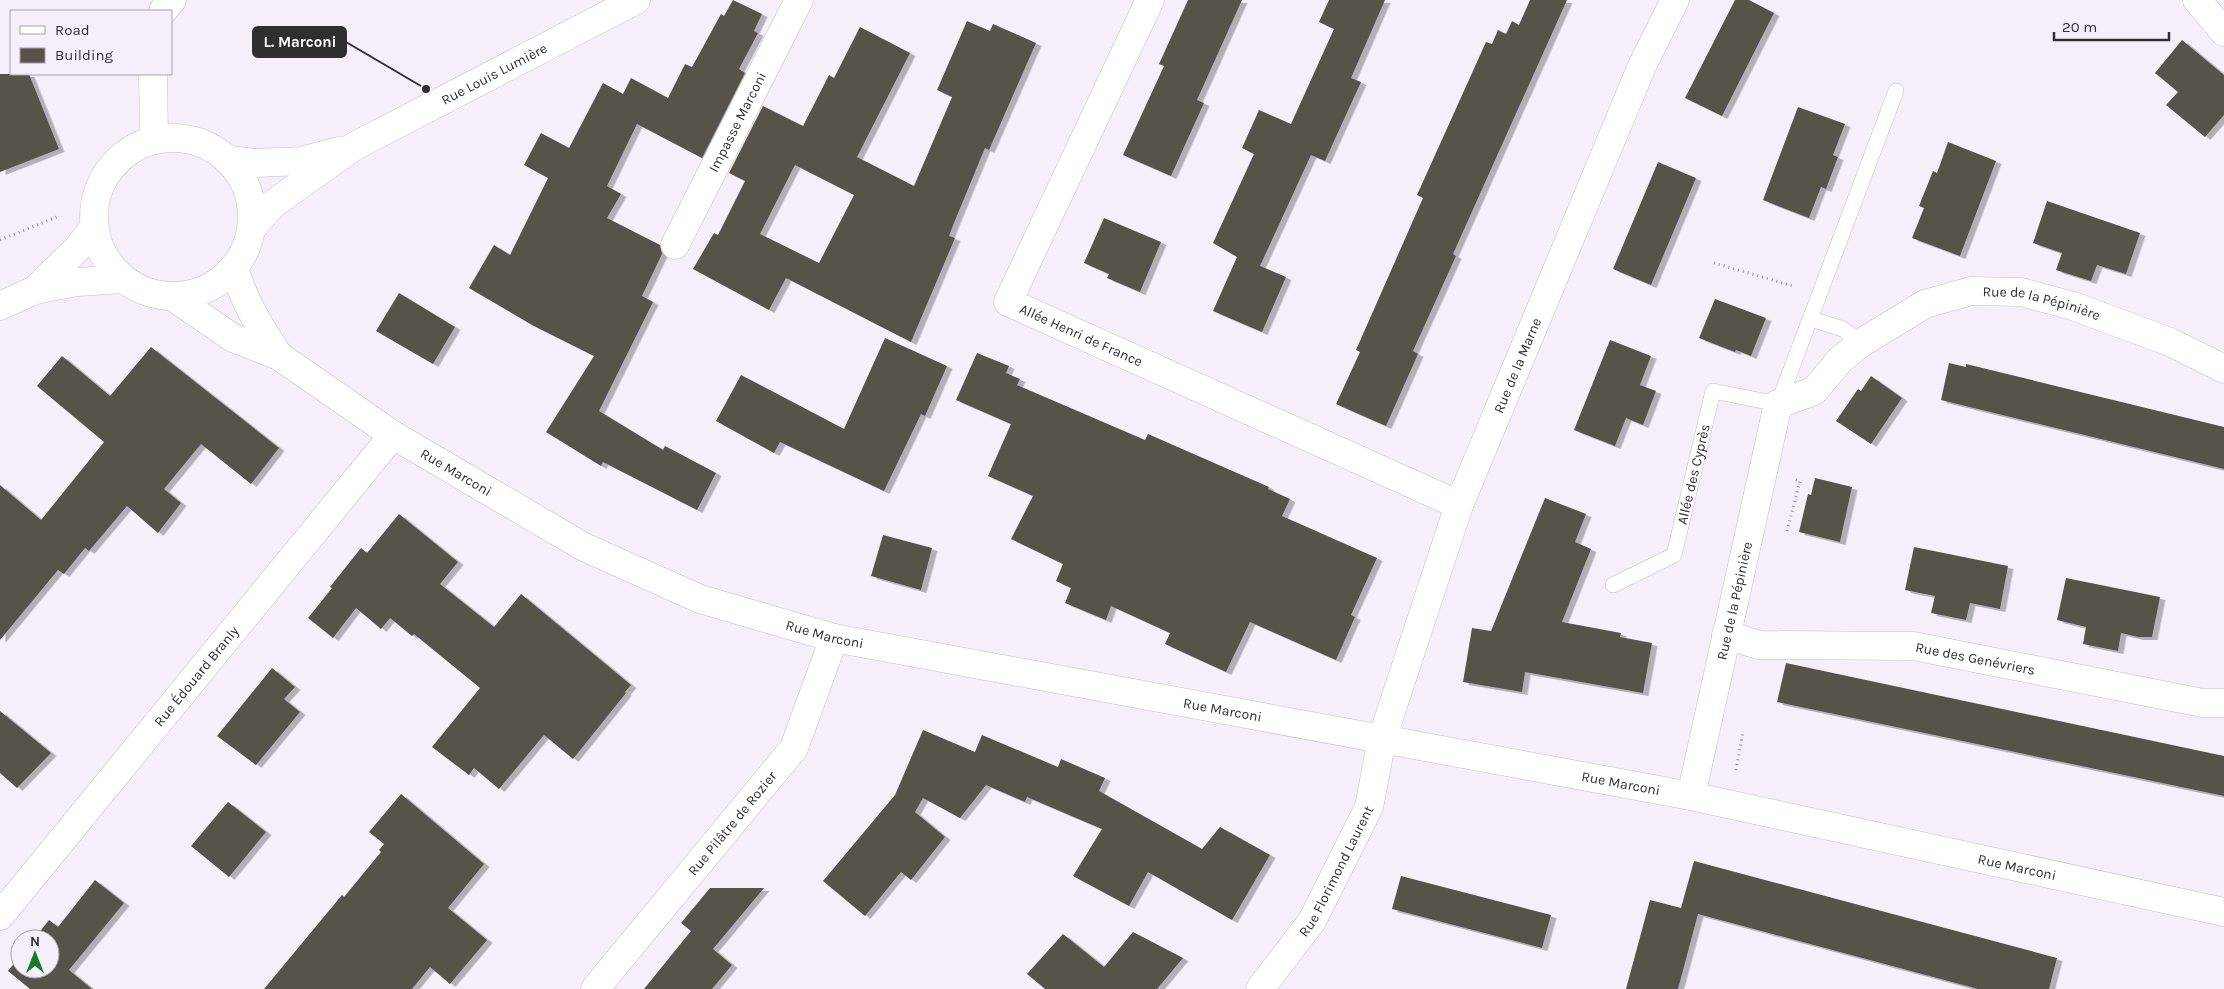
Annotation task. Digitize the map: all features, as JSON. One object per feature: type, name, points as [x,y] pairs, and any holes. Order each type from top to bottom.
[{"type":"street","points":[[164,10],[172,0]]},
{"type":"street","name":"Rue Louis Lumière","points":[[252,228],[273,204],[353,147],[636,0]]},
{"type":"street","name":"Impasse Marconi","points":[[675,245],[799,0]]},
{"type":"street","name":"Allée Henri de France","points":[[1150,0],[1008,302],[1458,505]]},
{"type":"street","name":"Rue de la Marne","points":[[1382,740],[1458,505],[1642,66],[1675,0]]},
{"type":"street","points":[[2197,0],[2220,21]]},
{"type":"street","points":[[153,75],[154,140]]},
{"type":"street","points":[[174,137],[194,140],[213,148],[229,160],[241,174],[249,191],[253,210],[249,243],[234,268],[217,284],[196,293],[173,297],[146,292],[123,279],[109,264],[99,247],[94,227],[94,208],[98,190],[107,172],[120,158],[136,146],[154,140],[174,137]]},
{"type":"street","name":"Rue Louis Lumière","points":[[229,160],[256,163],[301,161],[353,147]]},
{"type":"street","points":[[35,290],[79,247],[94,227]]},
{"type":"street","name":"Rue Marconi","points":[[234,268],[240,288],[256,322],[279,356]]},
{"type":"street","points":[[0,306],[35,290],[77,282],[123,279]]},
{"type":"street","name":"Rue de la Pépinière","points":[[1691,796],[1778,404],[1814,391],[1841,359],[1861,343],[1925,304],[1971,291],[2021,292],[2073,306],[2170,342],[2224,369]]},
{"type":"street","name":"Rue Marconi","points":[[173,297],[233,338],[279,356],[393,436],[584,547],[700,599],[834,638],[1691,796],[2224,912]]},
{"type":"street","name":"Rue Édouard Branly","points":[[0,916],[393,436]]},
{"type":"street","name":"Rue des Genévriers","points":[[1726,634],[1759,645],[1813,647],[1913,646],[2203,703],[2224,703]]},
{"type":"street","name":"Rue Pilâtre de Rozier","points":[[595,989],[794,748],[834,638]]},
{"type":"street","name":"Rue Florimond Laurent","points":[[1260,989],[1312,921],[1368,807],[1382,740]]},
{"type":"lane","name":"Rue de la Pépinière","points":[[1778,404],[1896,90]]},
{"type":"lane","points":[[1811,319],[1844,329],[1861,343]]},
{"type":"lane","name":"Allée des Cyprès","points":[[1614,585],[1674,555],[1713,391],[1778,404]]},
{"type":"path","points":[[0,240],[59,216]]},
{"type":"path","points":[[1714,263],[1792,285],[1811,319]]},
{"type":"building","points":[[733,0],[762,14],[754,31],[758,33],[739,69],[745,73],[702,158],[637,124],[607,186],[621,194],[607,218],[660,245],[662,254],[642,296],[653,302],[599,411],[663,450],[665,446],[716,473],[697,510],[603,462],[601,466],[546,432],[594,356],[532,325],[469,288],[494,245],[510,255],[548,178],[524,165],[541,133],[569,148],[603,83],[623,94],[631,78],[668,98],[685,64],[692,67],[721,14],[724,16]]},
{"type":"building","points":[[1188,0],[1242,0],[1197,100],[1204,103],[1171,176],[1123,155],[1164,66],[1159,64]]},
{"type":"building","points":[[1329,0],[1385,0],[1351,78],[1361,82],[1325,161],[1311,155],[1260,266],[1286,277],[1262,332],[1213,311],[1237,257],[1213,243],[1254,154],[1242,148],[1259,110],[1291,124],[1334,29],[1319,22]]},
{"type":"building","points":[[1530,0],[1567,0],[1453,254],[1456,256],[1413,351],[1418,354],[1386,426],[1336,404],[1360,352],[1356,350],[1423,198],[1417,195],[1486,42],[1492,44],[1498,30],[1506,34],[1512,21],[1519,25]]},
{"type":"building","points":[[1735,0],[1749,0],[1774,13],[1722,116],[1685,98]]},
{"type":"building","points":[[967,21],[990,31],[993,24],[1036,43],[989,150],[985,148],[949,236],[955,238],[911,342],[786,278],[769,310],[693,269],[714,233],[718,235],[745,181],[729,173],[763,106],[803,126],[829,75],[834,78],[860,27],[910,53],[857,157],[914,186],[952,97],[937,90]],"holes":[[[795,165],[854,195],[819,263],[760,234]]]},
{"type":"building","points":[[2182,40],[2224,75],[2224,115],[2205,137],[2166,105],[2178,92],[2155,73]]},
{"type":"building","points":[[0,74],[29,75],[59,149],[0,172]]},
{"type":"building","points":[[1798,107],[1845,124],[1833,155],[1838,157],[1826,189],[1821,187],[1809,218],[1763,200]]},
{"type":"building","points":[[1948,142],[1996,161],[1960,256],[1912,238],[1924,208],[1919,206],[1933,171],[1937,173]]},
{"type":"building","points":[[1658,162],[1696,178],[1651,285],[1613,269]]},
{"type":"building","points":[[2047,201],[2140,233],[2126,274],[2097,265],[2091,281],[2056,270],[2062,253],[2033,243]]},
{"type":"building","points":[[1104,218],[1161,242],[1140,292],[1107,278],[1109,274],[1084,263]]},
{"type":"building","points":[[399,293],[455,327],[433,364],[376,331]]},
{"type":"building","points":[[1715,299],[1766,318],[1751,356],[1699,338]]},
{"type":"building","points":[[885,338],[947,366],[925,416],[921,414],[884,491],[780,442],[774,453],[716,421],[741,375],[844,429]]},
{"type":"building","points":[[1610,340],[1651,356],[1640,385],[1656,391],[1643,425],[1626,418],[1615,446],[1574,430]]},
{"type":"building","points":[[151,347],[279,448],[251,484],[201,444],[164,489],[181,503],[158,533],[127,506],[89,551],[85,548],[64,574],[58,570],[0,640],[0,485],[41,520],[104,442],[37,386],[62,356],[110,396]]},
{"type":"building","points":[[977,353],[1009,366],[1006,373],[1020,379],[1017,385],[1145,440],[1148,434],[1269,487],[1268,489],[1290,499],[1282,516],[1377,558],[1351,615],[1355,617],[1336,660],[1250,622],[1226,672],[1165,644],[1170,633],[1111,606],[1106,620],[1065,603],[1071,588],[1056,581],[1063,564],[1011,539],[1033,496],[988,476],[1011,424],[956,400]]},
{"type":"building","points":[[1949,363],[1966,367],[1966,364],[2224,427],[2224,469],[1941,400]]},
{"type":"building","points":[[1871,376],[1902,398],[1871,444],[1836,421],[1858,389],[1861,391]]},
{"type":"building","points":[[1815,478],[1852,487],[1840,542],[1799,532],[1808,494],[1811,495]]},
{"type":"building","points":[[1545,498],[1586,514],[1575,542],[1591,549],[1562,622],[1621,633],[1620,637],[1652,643],[1643,693],[1525,672],[1522,692],[1463,682],[1472,628],[1491,631]]},
{"type":"building","points":[[399,514],[458,562],[440,584],[494,627],[521,594],[631,685],[573,759],[544,735],[499,789],[474,768],[469,775],[432,747],[480,688],[414,634],[412,636],[390,618],[381,629],[356,608],[333,638],[308,618],[361,548],[367,553]]},
{"type":"building","points":[[883,535],[932,548],[921,590],[871,576]]},
{"type":"building","points":[[1914,547],[2008,566],[2000,609],[1970,603],[1966,620],[1931,613],[1935,596],[1905,590]]},
{"type":"building","points":[[2066,578],[2160,597],[2152,637],[2138,637],[2121,633],[2118,651],[2083,644],[2086,627],[2057,620]]},
{"type":"building","points":[[1786,663],[2224,756],[2224,796],[1777,702]]},
{"type":"building","points":[[272,668],[295,687],[284,699],[300,712],[256,765],[217,736]]},
{"type":"building","points":[[0,711],[51,753],[17,788],[0,773]]},
{"type":"building","points":[[923,730],[975,752],[982,735],[1058,767],[1061,759],[1105,778],[1099,791],[1202,849],[1220,827],[1270,855],[1232,920],[1148,872],[1129,906],[1073,876],[1102,829],[1027,797],[1025,802],[986,785],[960,818],[923,798],[915,812],[945,837],[911,880],[901,872],[865,916],[823,881],[895,795]]},
{"type":"building","points":[[401,794],[484,864],[448,908],[487,940],[450,984],[430,967],[412,989],[264,989],[342,895],[344,897],[381,852],[379,850],[384,844],[369,832]]},
{"type":"building","points":[[228,802],[266,832],[229,877],[191,846]]},
{"type":"building","points":[[1694,861],[2057,958],[2049,989],[1978,989],[1698,914],[1678,989],[1626,989],[1650,900],[1681,908]]},
{"type":"building","points":[[1401,876],[1551,915],[1542,948],[1392,909]]},
{"type":"building","points":[[95,880],[124,903],[69,970],[92,989],[30,989],[18,979],[60,979],[60,929],[42,929],[49,920],[58,927]]},
{"type":"building","points":[[710,888],[764,888],[713,949],[732,965],[712,989],[644,989],[691,931],[681,923]]},
{"type":"building","points":[[1133,932],[1183,958],[1157,989],[1045,989],[1027,974],[1063,934],[1104,967]]},
{"type":"place","name":"L. Marconi","points":[[426,89]]}]
